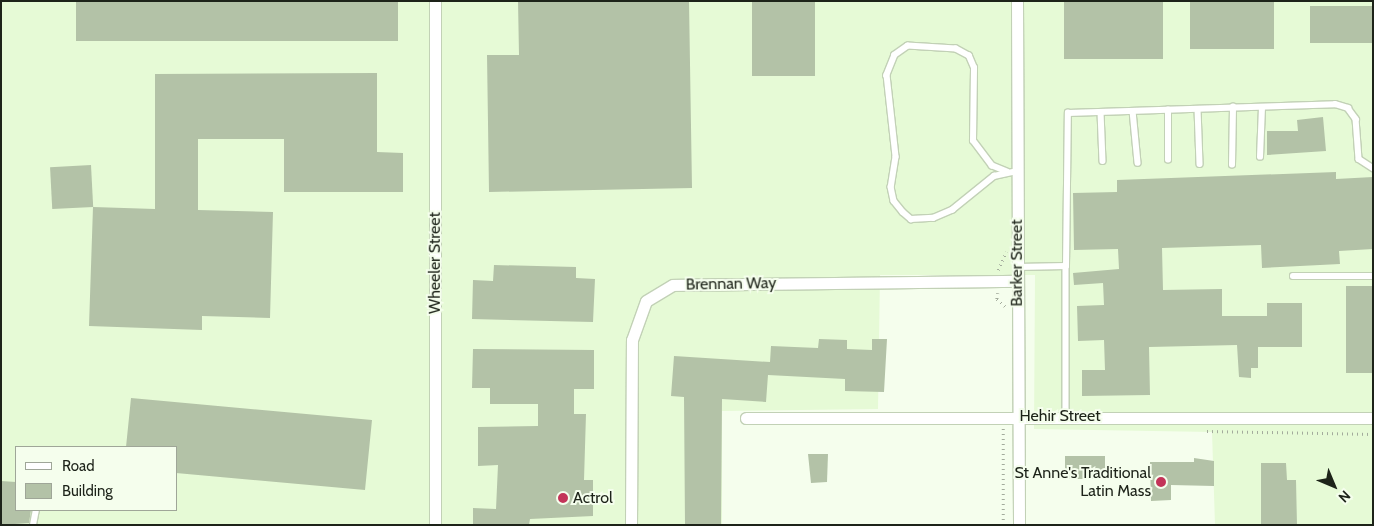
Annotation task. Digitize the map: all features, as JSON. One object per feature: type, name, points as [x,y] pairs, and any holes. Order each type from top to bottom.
[{"type":"street","name":"Wheeler Street","points":[[434,525],[435,1]]},
{"type":"street","name":"Barker Street","points":[[1017,1],[1012,172],[1017,281],[1019,525]]},
{"type":"street","name":"Brennan Way","points":[[631,525],[632,340],[646,301],[674,285],[1017,281]]},
{"type":"street","name":"Hehir Street","points":[[746,418],[1066,416],[1373,418]]},
{"type":"lane","points":[[908,46],[956,49],[969,56],[974,68],[973,141],[992,166],[1012,172],[994,176],[952,210],[934,218],[911,219],[903,212],[894,201],[892,187],[896,157],[887,75],[895,55],[908,46]]},
{"type":"lane","points":[[1066,416],[1068,113],[1233,107],[1262,108],[1335,104],[1348,108],[1356,119],[1359,159],[1373,168]]},
{"type":"lane","points":[[1232,165],[1233,107]]},
{"type":"lane","points":[[1260,157],[1262,108]]},
{"type":"lane","points":[[1198,109],[1200,164]]},
{"type":"lane","points":[[1168,110],[1168,160]]},
{"type":"lane","points":[[1133,111],[1138,163]]},
{"type":"lane","points":[[1101,112],[1103,161]]},
{"type":"lane","points":[[1016,267],[1066,266]]},
{"type":"lane","points":[[1293,276],[1373,276]]},
{"type":"lane","points":[[33,525],[36,511]]},
{"type":"shaded area","points":[[1,1],[1373,1],[1373,525],[1215,525],[1212,432],[1034,429],[1035,275],[880,275],[878,409],[722,411],[722,525],[1,525]]},
{"type":"building","points":[[76,1],[398,1],[398,41],[76,41]]},
{"type":"building","points":[[518,1],[689,1],[692,188],[489,192],[487,55],[519,55]]},
{"type":"building","points":[[752,1],[815,1],[815,76],[752,76]]},
{"type":"building","points":[[1064,1],[1163,1],[1163,59],[1064,59]]},
{"type":"building","points":[[1190,1],[1274,1],[1274,49],[1190,49]]},
{"type":"building","points":[[1310,6],[1373,6],[1373,43],[1310,43]]},
{"type":"building","points":[[377,73],[377,152],[403,153],[403,192],[284,192],[284,139],[198,139],[198,210],[273,212],[270,318],[202,316],[202,330],[89,326],[93,207],[155,209],[155,74]]},
{"type":"building","points":[[1323,117],[1326,151],[1267,155],[1267,131],[1298,131],[1297,120]]},
{"type":"building","points":[[91,165],[93,207],[52,209],[50,167]]},
{"type":"building","points":[[1336,172],[1336,179],[1373,177],[1373,249],[1339,251],[1340,264],[1262,268],[1261,245],[1162,248],[1163,290],[1222,289],[1222,316],[1267,316],[1267,303],[1302,303],[1302,347],[1258,347],[1258,368],[1251,368],[1251,378],[1239,377],[1237,345],[1149,347],[1150,395],[1082,396],[1082,370],[1105,370],[1104,340],[1078,341],[1077,306],[1104,305],[1103,283],[1074,285],[1073,273],[1119,269],[1118,249],[1074,250],[1073,193],[1117,192],[1117,180]]},
{"type":"building","points":[[494,265],[576,267],[576,278],[595,279],[593,322],[472,319],[473,280],[493,281]]},
{"type":"building","points":[[1346,286],[1373,286],[1373,373],[1346,373]]},
{"type":"building","points":[[819,339],[847,340],[847,349],[872,350],[872,339],[887,339],[884,392],[845,391],[845,379],[768,375],[766,402],[722,399],[721,525],[685,525],[684,397],[671,396],[674,356],[770,362],[771,346],[818,348]]},
{"type":"building","points":[[473,349],[594,350],[594,389],[574,389],[574,414],[586,414],[584,480],[593,480],[593,516],[530,519],[529,525],[473,525],[473,508],[496,509],[498,465],[478,466],[478,427],[538,426],[538,404],[490,404],[490,388],[472,388]]},
{"type":"building","points":[[131,398],[372,420],[365,490],[178,473],[178,446],[126,446]]},
{"type":"building","points":[[808,454],[828,454],[827,482],[811,483]]},
{"type":"building","points":[[1065,456],[1105,456],[1105,479],[1065,479]]},
{"type":"building","points":[[1194,458],[1214,461],[1214,486],[1171,485],[1171,500],[1151,501],[1150,462],[1194,462]]},
{"type":"building","points":[[1261,463],[1286,463],[1287,480],[1296,480],[1297,525],[1261,525]]},
{"type":"building","points":[[1,481],[15,482],[15,511],[31,511],[29,523],[1,525]]},
{"type":"place","name":"St Anne's Traditional Latin Mass","points":[[1161,482]]},
{"type":"place","name":"Actrol","points":[[563,498]]}]
